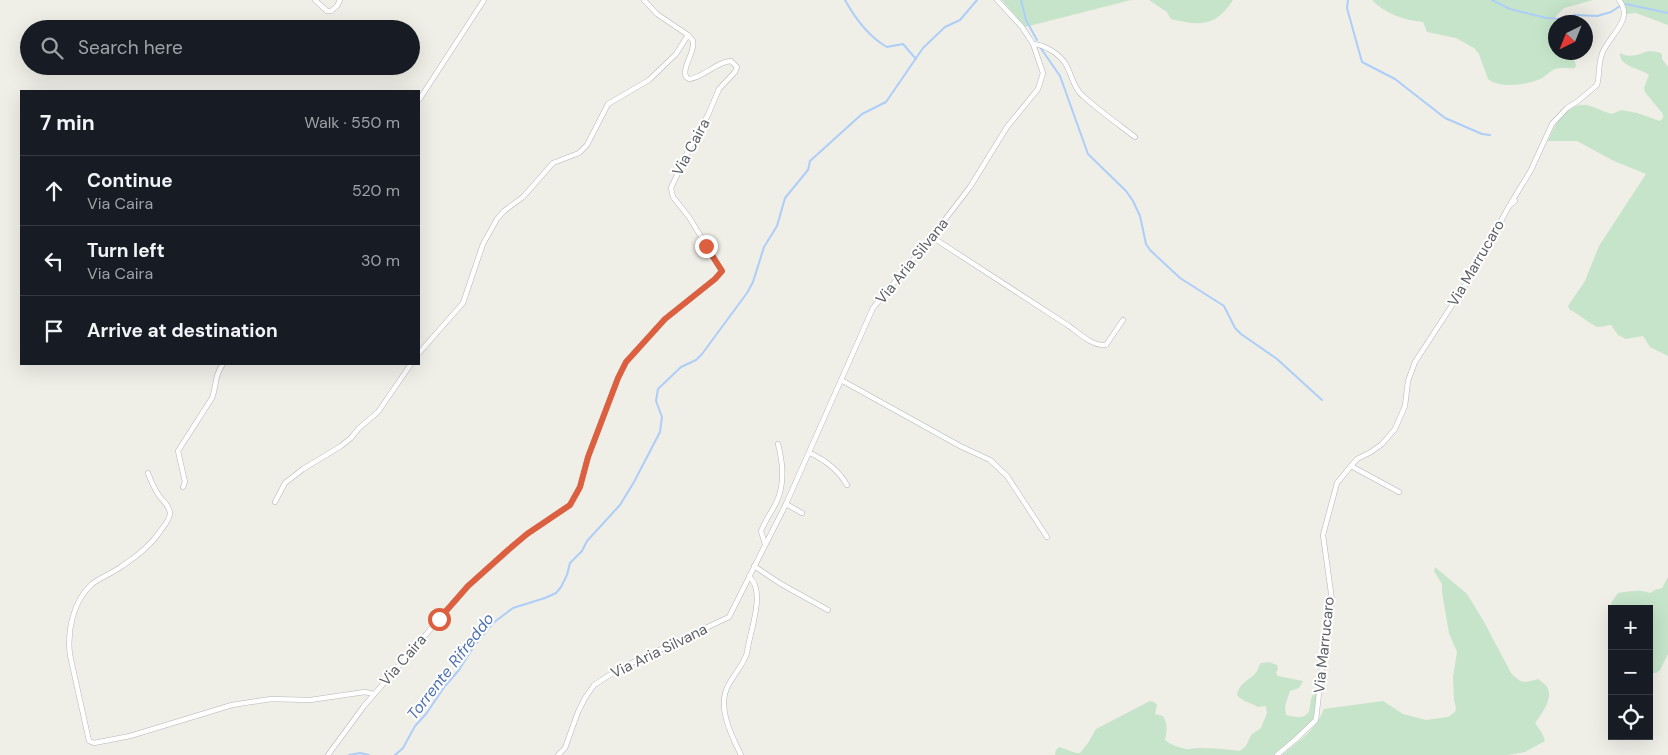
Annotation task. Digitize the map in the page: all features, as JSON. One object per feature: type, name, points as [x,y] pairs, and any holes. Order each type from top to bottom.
[{"type":"street","points":[[314,0],[331,12],[340,0]]},
{"type":"street","points":[[420,98],[484,0]]},
{"type":"street","points":[[420,352],[463,303],[483,244],[496,219],[524,197],[553,163],[583,150],[608,104],[649,80],[676,54],[688,35],[657,14],[644,0]]},
{"type":"street","name":"Via Aria Silvana","points":[[558,755],[565,748],[578,712],[594,685],[618,669],[729,617],[810,453],[874,308],[970,187],[1007,127],[1038,89],[1043,73],[1033,44],[1022,27],[997,0]]},
{"type":"street","name":"Via Marrucaro","points":[[1276,755],[1316,720],[1325,639],[1332,600],[1323,535],[1337,483],[1357,459],[1382,444],[1395,429],[1405,406],[1408,380],[1415,362],[1475,270],[1509,206],[1531,170],[1552,124],[1567,108],[1578,102],[1597,85],[1601,57],[1606,44],[1621,25],[1624,18],[1623,6],[1619,0]]},
{"type":"street","name":"Via Caira","points":[[328,755],[374,694],[468,586],[527,534],[570,505],[580,487],[588,457],[626,362],[665,319],[715,279],[722,271],[689,217],[673,197],[670,188],[693,140],[708,115],[719,88],[735,72],[737,67],[731,61],[723,62],[696,78],[689,79],[686,77],[685,72],[694,45],[688,35]]},
{"type":"street","points":[[1033,44],[1042,45],[1051,50],[1065,63],[1072,80],[1082,95],[1135,137]]},
{"type":"street","name":"Via Marrucaro","points":[[1509,206],[1515,201]]},
{"type":"street","points":[[932,237],[1100,346],[1106,345],[1124,320]]},
{"type":"street","points":[[183,487],[186,482],[178,451],[212,398],[215,378],[222,365]]},
{"type":"street","points":[[275,502],[285,483],[303,469],[341,446],[378,412],[410,365]]},
{"type":"street","points":[[842,380],[960,446],[990,460],[1008,476],[1048,537]]},
{"type":"street","name":"Via Aria Silvana","points":[[765,544],[761,531],[775,505],[783,482],[778,444]]},
{"type":"street","points":[[810,453],[820,458],[838,473],[847,486]]},
{"type":"street","points":[[1352,466],[1399,492]]},
{"type":"street","name":"Via Caira","points":[[148,473],[159,496],[168,506],[170,516],[157,537],[130,560],[92,585],[76,608],[72,618],[69,641],[70,655],[89,741],[94,744],[130,736],[232,705],[271,699],[310,700],[364,692],[374,694]]},
{"type":"street","points":[[786,504],[802,514]]},
{"type":"street","points":[[754,566],[781,584],[828,610]]},
{"type":"street","points":[[741,755],[729,732],[724,695],[728,685],[745,660],[747,653],[757,602],[757,588],[753,579],[749,576]]},
{"type":"green space","points":[[1002,0],[1131,0],[1025,27]]},
{"type":"green space","points":[[1149,0],[1233,0],[1213,20],[1191,23],[1171,19],[1167,12]]},
{"type":"green space","points":[[1372,0],[1593,0],[1564,8],[1557,15],[1548,15],[1548,60],[1574,60],[1575,68],[1557,68],[1544,77],[1514,85],[1500,84],[1488,79],[1479,54],[1474,48],[1456,38],[1427,32],[1423,22],[1409,20],[1383,9]]},
{"type":"green space","points":[[1621,0],[1668,0],[1668,25],[1636,13],[1626,14]]},
{"type":"green space","points":[[1649,51],[1662,54],[1662,59],[1668,67],[1668,356],[1650,347],[1643,336],[1626,339],[1618,335],[1611,325],[1596,326],[1570,310],[1568,306],[1585,281],[1599,246],[1646,174],[1614,161],[1577,141],[1548,141],[1562,117],[1578,105],[1585,105],[1612,114],[1621,110],[1637,113],[1660,121],[1663,118],[1663,114],[1645,92],[1644,88],[1649,75],[1623,61],[1620,53],[1631,56]]},
{"type":"green space","points":[[1435,567],[1467,594],[1511,673],[1523,682],[1538,679],[1547,687],[1549,691],[1548,701],[1535,723],[1545,741],[1525,752],[1508,755],[1282,755],[1312,729],[1324,709],[1383,701],[1403,714],[1426,720],[1448,717],[1455,712],[1453,677],[1457,652],[1449,633],[1442,584],[1434,571]]},
{"type":"green space","points":[[1668,577],[1668,654],[1660,670],[1653,673],[1653,605],[1611,605],[1611,603],[1618,593],[1638,591],[1650,593],[1662,588]]},
{"type":"green space","points":[[1269,662],[1277,665],[1276,673],[1278,676],[1303,681],[1299,688],[1290,691],[1285,706],[1286,715],[1299,717],[1306,715],[1309,712],[1312,697],[1318,690],[1313,719],[1274,755],[1055,755],[1059,747],[1080,753],[1096,729],[1150,701],[1157,705],[1155,714],[1163,716],[1165,719],[1167,728],[1165,740],[1169,743],[1187,749],[1208,748],[1240,751],[1246,746],[1251,735],[1261,728],[1267,713],[1266,706],[1258,707],[1244,700],[1237,695],[1238,691],[1256,673],[1261,663]]},
{"type":"waterway","points":[[845,0],[858,20],[880,43],[887,47],[903,44],[916,59]]},
{"type":"waterway","name":"Torrente Rifreddo","points":[[395,755],[403,748],[415,726],[426,714],[445,686],[459,670],[474,646],[493,623],[513,608],[556,593],[567,575],[570,563],[620,505],[660,432],[662,417],[656,401],[658,389],[681,367],[696,360],[702,354],[747,293],[753,282],[764,247],[777,226],[785,198],[808,170],[810,161],[862,114],[886,102],[923,48],[945,27],[960,20],[977,0]]},
{"type":"waterway","points":[[1021,0],[1026,20],[1037,40]]},
{"type":"waterway","points":[[1348,0],[1347,8],[1362,62],[1395,79],[1445,118],[1482,134],[1490,135]]},
{"type":"waterway","points":[[1492,0],[1510,9],[1546,18],[1561,19],[1575,15],[1597,16],[1611,12],[1620,6]]},
{"type":"waterway","points":[[1626,4],[1668,13]]},
{"type":"waterway","points":[[1040,47],[1060,76],[1088,154],[1126,191],[1133,201],[1140,216],[1146,244],[1150,250],[1180,278],[1224,306],[1235,328],[1241,334],[1277,359],[1322,400]]},
{"type":"waterway","name":"Torrente Rifreddo","points":[[349,755],[360,753],[369,755]]},
{"type":"route","points":[[439,619],[456,598],[508,550],[527,534],[570,505],[580,487],[588,457],[626,362],[665,319],[715,279],[722,271],[706,246]]}]
